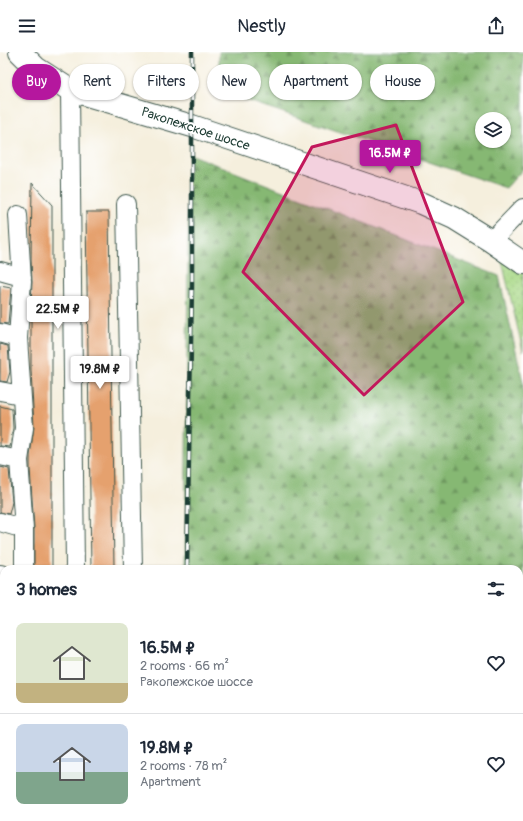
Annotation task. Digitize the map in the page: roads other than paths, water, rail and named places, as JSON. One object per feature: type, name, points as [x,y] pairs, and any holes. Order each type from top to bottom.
[{"type":"main road","name":"Ракопежское шоссе","points":[[20,52],[36,68],[69,89]]},
{"type":"main road","name":"Ракопежское шоссе","points":[[104,100],[192,126],[422,202],[454,218],[523,263]]},
{"type":"street","points":[[70,100],[75,565]]},
{"type":"street","points":[[126,204],[133,565]]},
{"type":"street","points":[[491,241],[523,208]]},
{"type":"street","points":[[18,215],[22,277],[18,338],[24,428],[19,460],[24,530],[24,565]]},
{"type":"street","points":[[0,271],[22,277]]},
{"type":"street","points":[[0,333],[18,338]]},
{"type":"street","points":[[0,391],[21,395]]},
{"type":"street","points":[[0,456],[19,460]]},
{"type":"street","points":[[0,522],[24,530]]},
{"type":"railway","points":[[187,565],[192,286],[192,52]]}]
